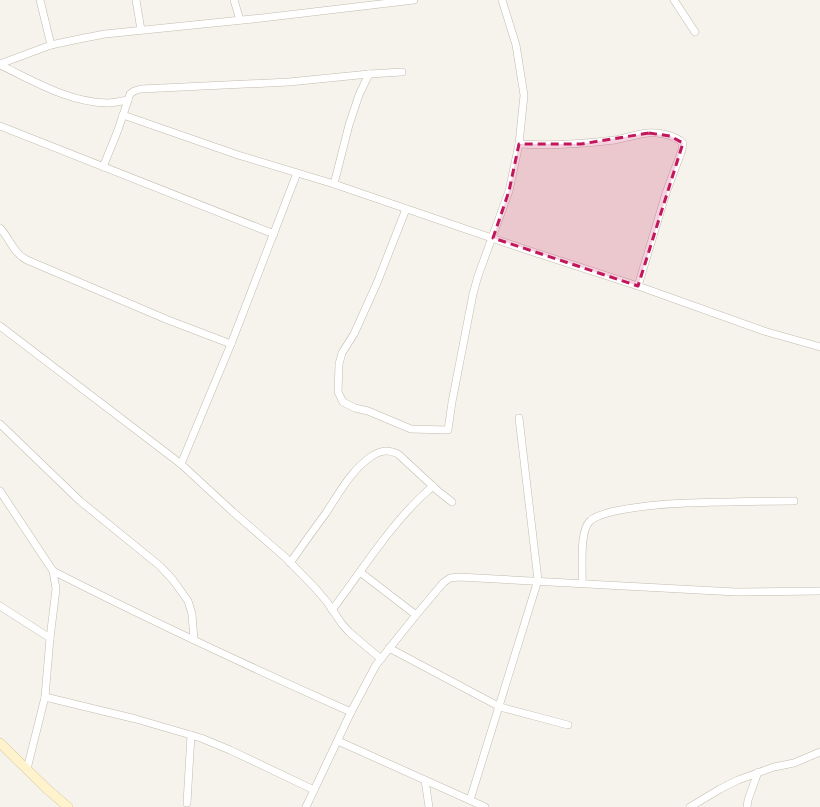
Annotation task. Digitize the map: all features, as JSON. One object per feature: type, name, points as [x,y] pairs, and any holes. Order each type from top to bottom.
[{"type":"street","points":[[40,0],[51,45]]},
{"type":"street","points":[[136,0],[141,30]]},
{"type":"street","points":[[234,0],[240,20]]},
{"type":"street","points":[[0,65],[51,45],[79,38],[414,0]]},
{"type":"street","points":[[406,209],[377,283],[354,334],[342,353],[339,364],[338,392],[343,402],[411,429],[448,430],[473,294],[478,276],[509,191],[519,144],[524,95],[516,45],[502,0]]},
{"type":"street","points":[[674,0],[695,32]]},
{"type":"street","points":[[0,65],[77,100],[108,103],[128,100]]},
{"type":"street","points":[[103,167],[130,94],[134,91],[141,89],[289,82],[402,72]]},
{"type":"street","points":[[334,184],[349,126],[359,95],[369,74]]},
{"type":"street","points":[[123,115],[238,155],[334,184],[638,286],[767,332],[820,346]]},
{"type":"street","points":[[0,126],[274,234]]},
{"type":"street","points":[[519,144],[544,146],[581,144],[617,140],[649,133],[670,136],[683,143],[682,150],[666,193],[638,286]]},
{"type":"street","points":[[181,464],[231,344],[297,173]]},
{"type":"street","points":[[0,228],[7,235],[16,252],[21,257],[168,320],[231,344]]},
{"type":"street","points":[[0,326],[181,464],[290,563],[316,589],[349,632],[381,659]]},
{"type":"street","points":[[470,800],[538,580],[520,418]]},
{"type":"street","points":[[0,424],[80,501],[160,566],[173,580],[188,601],[192,614],[194,640]]},
{"type":"street","points":[[290,563],[355,471],[371,456],[378,453],[386,450],[398,454],[452,502]]},
{"type":"street","points":[[332,610],[396,523],[433,486]]},
{"type":"street","points":[[0,491],[53,571],[56,589],[45,697],[26,769]]},
{"type":"street","points":[[582,583],[583,542],[585,528],[589,521],[595,518],[630,508],[658,504],[794,500]]},
{"type":"street","points":[[53,571],[138,614],[264,674],[351,712]]},
{"type":"street","points":[[360,572],[416,615]]},
{"type":"street","points":[[308,806],[314,790],[368,679],[389,648],[443,583],[450,578],[459,577],[538,580],[736,592],[820,591]]},
{"type":"street","points":[[0,606],[50,638]]},
{"type":"street","points":[[389,648],[500,707],[568,725]]},
{"type":"street","points":[[45,697],[191,735],[230,750],[314,790]]},
{"type":"street","points":[[187,802],[191,735]]},
{"type":"street","points":[[338,741],[485,807]]},
{"type":"street","points":[[0,743],[68,807]]},
{"type":"street","points":[[690,807],[720,789],[758,772],[794,763],[820,752]]},
{"type":"street","points":[[747,807],[758,772]]},
{"type":"street","points":[[425,780],[429,807]]},
{"type":"highlighted area","points":[[649,133],[670,136],[683,143],[638,286],[493,238],[509,191],[519,144],[581,144]]}]
